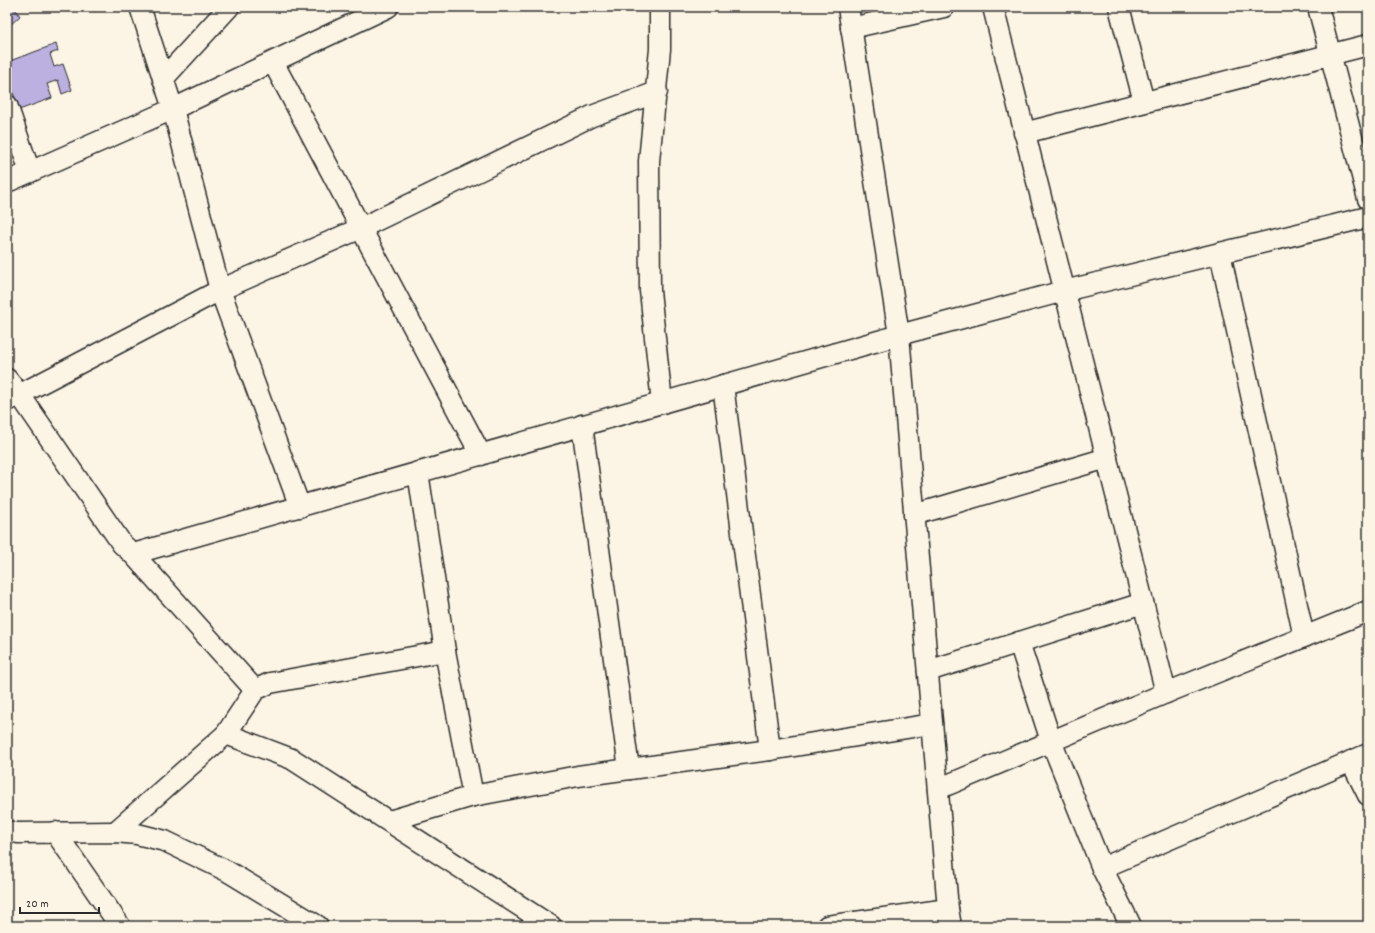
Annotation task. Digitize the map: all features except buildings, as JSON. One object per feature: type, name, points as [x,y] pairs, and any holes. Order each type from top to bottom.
[{"type":"street","points":[[140,7],[173,109],[220,290],[300,506]]},
{"type":"street","points":[[163,79],[229,7]]},
{"type":"street","points":[[7,182],[173,109],[388,7]]},
{"type":"street","points":[[660,7],[660,49],[657,92],[649,161],[650,291],[662,403]]},
{"type":"street","points":[[827,926],[950,917],[898,335],[848,7]]},
{"type":"street","points":[[851,28],[944,7]]},
{"type":"street","points":[[992,7],[1166,693]]},
{"type":"street","points":[[1119,7],[1144,102]]},
{"type":"street","points":[[1318,7],[1368,199]]},
{"type":"street","points":[[1024,133],[1368,45]]},
{"type":"street","points":[[273,62],[481,455]]},
{"type":"street","points":[[14,398],[220,290],[361,228],[592,116],[657,92]]},
{"type":"street","points":[[7,104],[30,172]]},
{"type":"street","points":[[134,554],[898,335],[1064,291],[1368,217]]},
{"type":"street","points":[[1220,253],[1304,637]]},
{"type":"street","points":[[7,379],[14,398],[122,544],[134,554],[254,690]]},
{"type":"street","points":[[724,385],[770,750]]},
{"type":"street","points":[[582,425],[630,769]]},
{"type":"street","points":[[914,515],[1107,458]]},
{"type":"street","points":[[418,472],[445,650],[473,796]]},
{"type":"street","points":[[928,671],[1143,603]]},
{"type":"street","points":[[938,789],[1166,693],[1368,611]]},
{"type":"street","points":[[1019,642],[1051,741],[1102,868],[1131,926]]},
{"type":"street","points":[[115,832],[226,734],[254,690],[270,683],[445,650]]},
{"type":"street","points":[[388,821],[473,796],[578,776],[770,750],[932,724]]},
{"type":"street","points":[[226,734],[292,759],[551,926]]},
{"type":"street","points":[[1102,868],[1359,757],[1368,795]]},
{"type":"street","points":[[55,832],[120,926]]},
{"type":"street","points":[[11,834],[115,832],[137,834],[166,842],[227,871],[318,926]]}]
